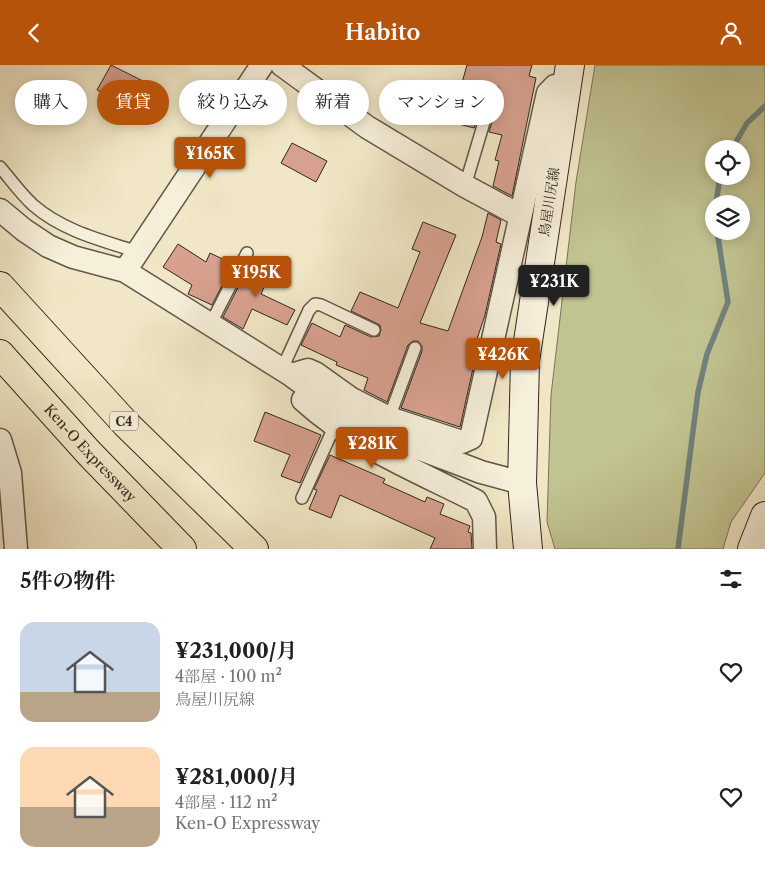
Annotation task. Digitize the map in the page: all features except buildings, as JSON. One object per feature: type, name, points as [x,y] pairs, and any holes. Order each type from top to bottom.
[{"type":"highway","name":"C4","points":[[0,286],[126,424],[254,549]]},
{"type":"highway","name":"Ken-O Expressway","points":[[0,355],[89,453],[182,549]]},
{"type":"main road","name":"鳥屋川尻線","points":[[528,549],[522,483],[525,361],[568,76]]},
{"type":"main road","points":[[752,549],[765,516]]},
{"type":"street","points":[[125,271],[262,65]]},
{"type":"street","points":[[282,65],[367,127],[465,186],[520,215]]},
{"type":"street","points":[[286,372],[308,370],[316,373],[350,398],[389,418],[462,442],[471,438],[548,93],[568,76]]},
{"type":"street","points":[[0,210],[24,230],[48,246],[73,257],[125,271],[286,372],[334,406],[378,433],[430,454],[522,483]]},
{"type":"street","points":[[286,372],[300,396],[335,425],[394,460],[476,501],[484,517],[486,549]]},
{"type":"street","points":[[0,441],[10,473],[16,549]]},
{"type":"lane","points":[[465,186],[483,125]]},
{"type":"lane","points":[[0,167],[32,204],[52,219],[81,235],[138,252]]},
{"type":"lane","points":[[210,325],[247,253]]},
{"type":"lane","points":[[286,372],[309,310],[315,304],[374,329]]},
{"type":"lane","points":[[389,418],[415,347]]},
{"type":"lane","points":[[302,498],[335,425]]},
{"type":"green space","points":[[595,65],[765,65],[765,473],[731,522],[723,549],[555,549],[547,522],[551,395],[576,182]]},
{"type":"waterway","points":[[737,140],[747,123],[765,106]]},
{"type":"waterway","points":[[717,195],[719,185]]},
{"type":"waterway","points":[[678,549],[698,392],[707,354],[728,302],[718,240]]}]
